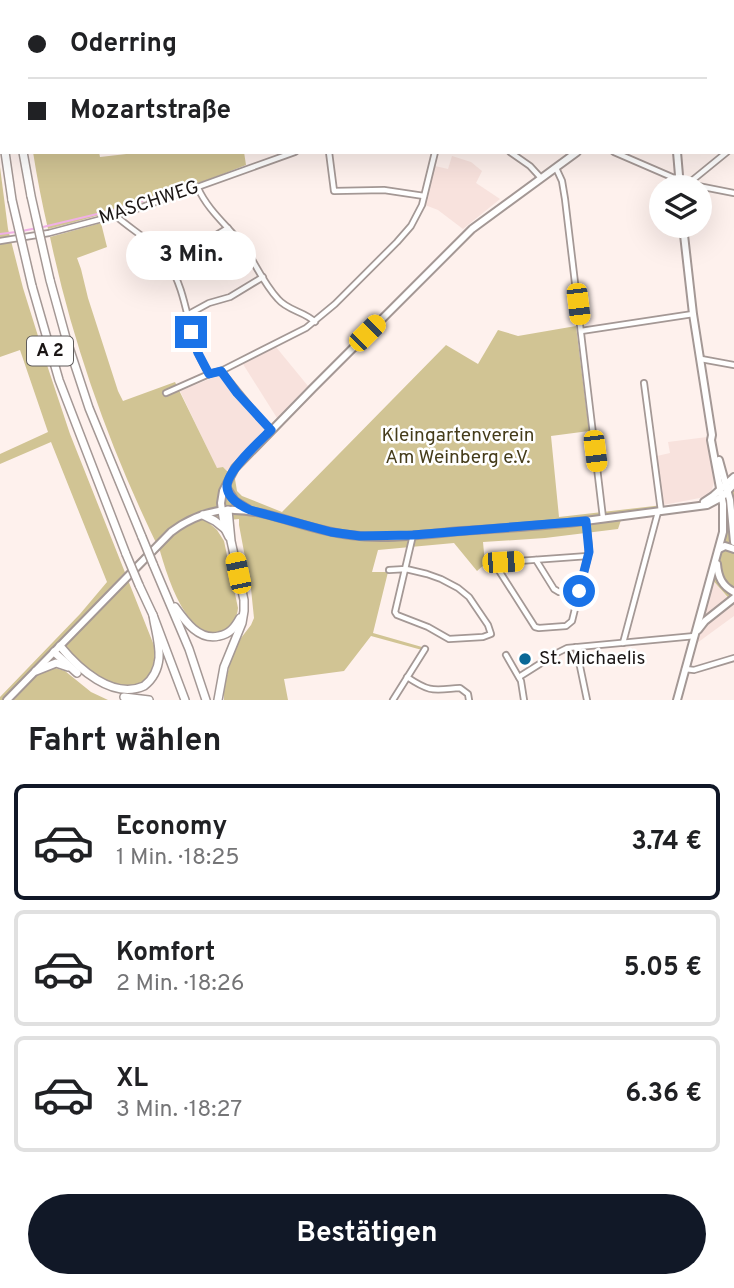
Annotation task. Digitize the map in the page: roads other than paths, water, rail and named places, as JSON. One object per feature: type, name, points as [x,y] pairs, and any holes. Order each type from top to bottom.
[{"type":"highway","name":"A 2","points":[[5,154],[12,200],[32,286],[59,380],[185,700]]},
{"type":"highway","name":"A 2","points":[[23,154],[50,280],[89,408],[188,649],[206,700]]},
{"type":"highway","points":[[225,510],[225,529]]},
{"type":"highway","points":[[218,700],[224,667],[242,623],[244,611],[225,510]]},
{"type":"highway","points":[[203,515],[225,529],[231,541]]},
{"type":"highway","points":[[166,595],[190,627],[208,637],[231,631],[240,618],[244,600]]},
{"type":"highway","points":[[57,649],[99,686],[117,692],[134,692],[152,679],[159,660],[153,615]]},
{"type":"highway","points":[[57,649],[72,668],[96,688],[107,693],[149,700]]},
{"type":"highway","points":[[36,671],[56,663],[72,668]]},
{"type":"main road","points":[[225,510],[221,501],[235,468],[271,430],[460,239],[491,213],[574,154]]},
{"type":"main road","points":[[677,154],[679,175]]},
{"type":"main road","points":[[684,238],[699,358],[734,542]]},
{"type":"main road","points":[[677,700],[723,532],[726,489],[711,440],[712,435]]},
{"type":"main road","points":[[707,505],[726,489],[734,475],[720,465]]},
{"type":"main road","points":[[227,488],[235,501],[250,510]]},
{"type":"main road","points":[[696,506],[726,489]]},
{"type":"main road","points":[[7,700],[171,532],[203,515],[225,510],[250,510],[350,536],[374,537],[586,521],[707,505],[717,506],[724,515]]},
{"type":"main road","points":[[719,549],[725,546],[734,549]]},
{"type":"main road","points":[[717,559],[720,579],[734,592]]},
{"type":"main road","points":[[695,634],[705,621],[734,598]]},
{"type":"street","name":"MASCHWEG","points":[[0,241],[49,233],[116,216],[290,154]]},
{"type":"street","points":[[329,154],[334,191],[384,190],[424,196]]},
{"type":"street","points":[[166,393],[221,371],[299,333],[315,322],[414,222],[422,205],[434,154]]},
{"type":"street","points":[[513,154],[541,178]]},
{"type":"street","points":[[618,154],[661,175]]},
{"type":"street","points":[[699,175],[725,154]]},
{"type":"street","points":[[556,168],[562,181],[603,518]]},
{"type":"street","points":[[198,188],[203,200],[246,251],[283,304],[315,322]]},
{"type":"street","points":[[712,189],[734,194]]},
{"type":"street","points":[[116,216],[148,240],[166,259],[178,284],[198,353],[209,374]]},
{"type":"street","points":[[166,259],[183,248],[203,243],[228,228]]},
{"type":"street","points":[[187,315],[206,305],[230,298],[263,277]]},
{"type":"street","points":[[581,331],[692,314]]},
{"type":"street","points":[[699,358],[734,365]]},
{"type":"street","points":[[221,371],[271,430]]},
{"type":"street","points":[[623,643],[660,511],[644,383]]},
{"type":"street","points":[[586,521],[588,556],[572,621],[568,626],[535,627],[498,567],[503,562],[588,556]]},
{"type":"street","points":[[389,570],[406,569],[441,579],[466,594],[491,634],[449,639],[397,615],[395,612],[406,569],[413,535]]},
{"type":"street","points":[[536,560],[554,589],[559,592],[579,591]]},
{"type":"street","points":[[519,677],[561,650],[695,634]]},
{"type":"street","points":[[576,647],[587,700]]},
{"type":"street","points":[[393,700],[425,649]]},
{"type":"street","points":[[506,655],[519,677],[524,700]]},
{"type":"street","points":[[685,669],[694,670],[734,658]]},
{"type":"street","points":[[407,677],[433,691],[460,688],[468,694],[469,700]]},
{"type":"waterway","points":[[43,227],[114,210],[173,191]]},
{"type":"waterway","points":[[22,231],[37,228]]},
{"type":"waterway","points":[[0,234],[16,232]]},
{"type":"place","name":"St. Michaelis","points":[[525,659]]},
{"type":"park label","name":"Kleingartenverein Am Weinberg e.V.","points":[[458,447]]}]
